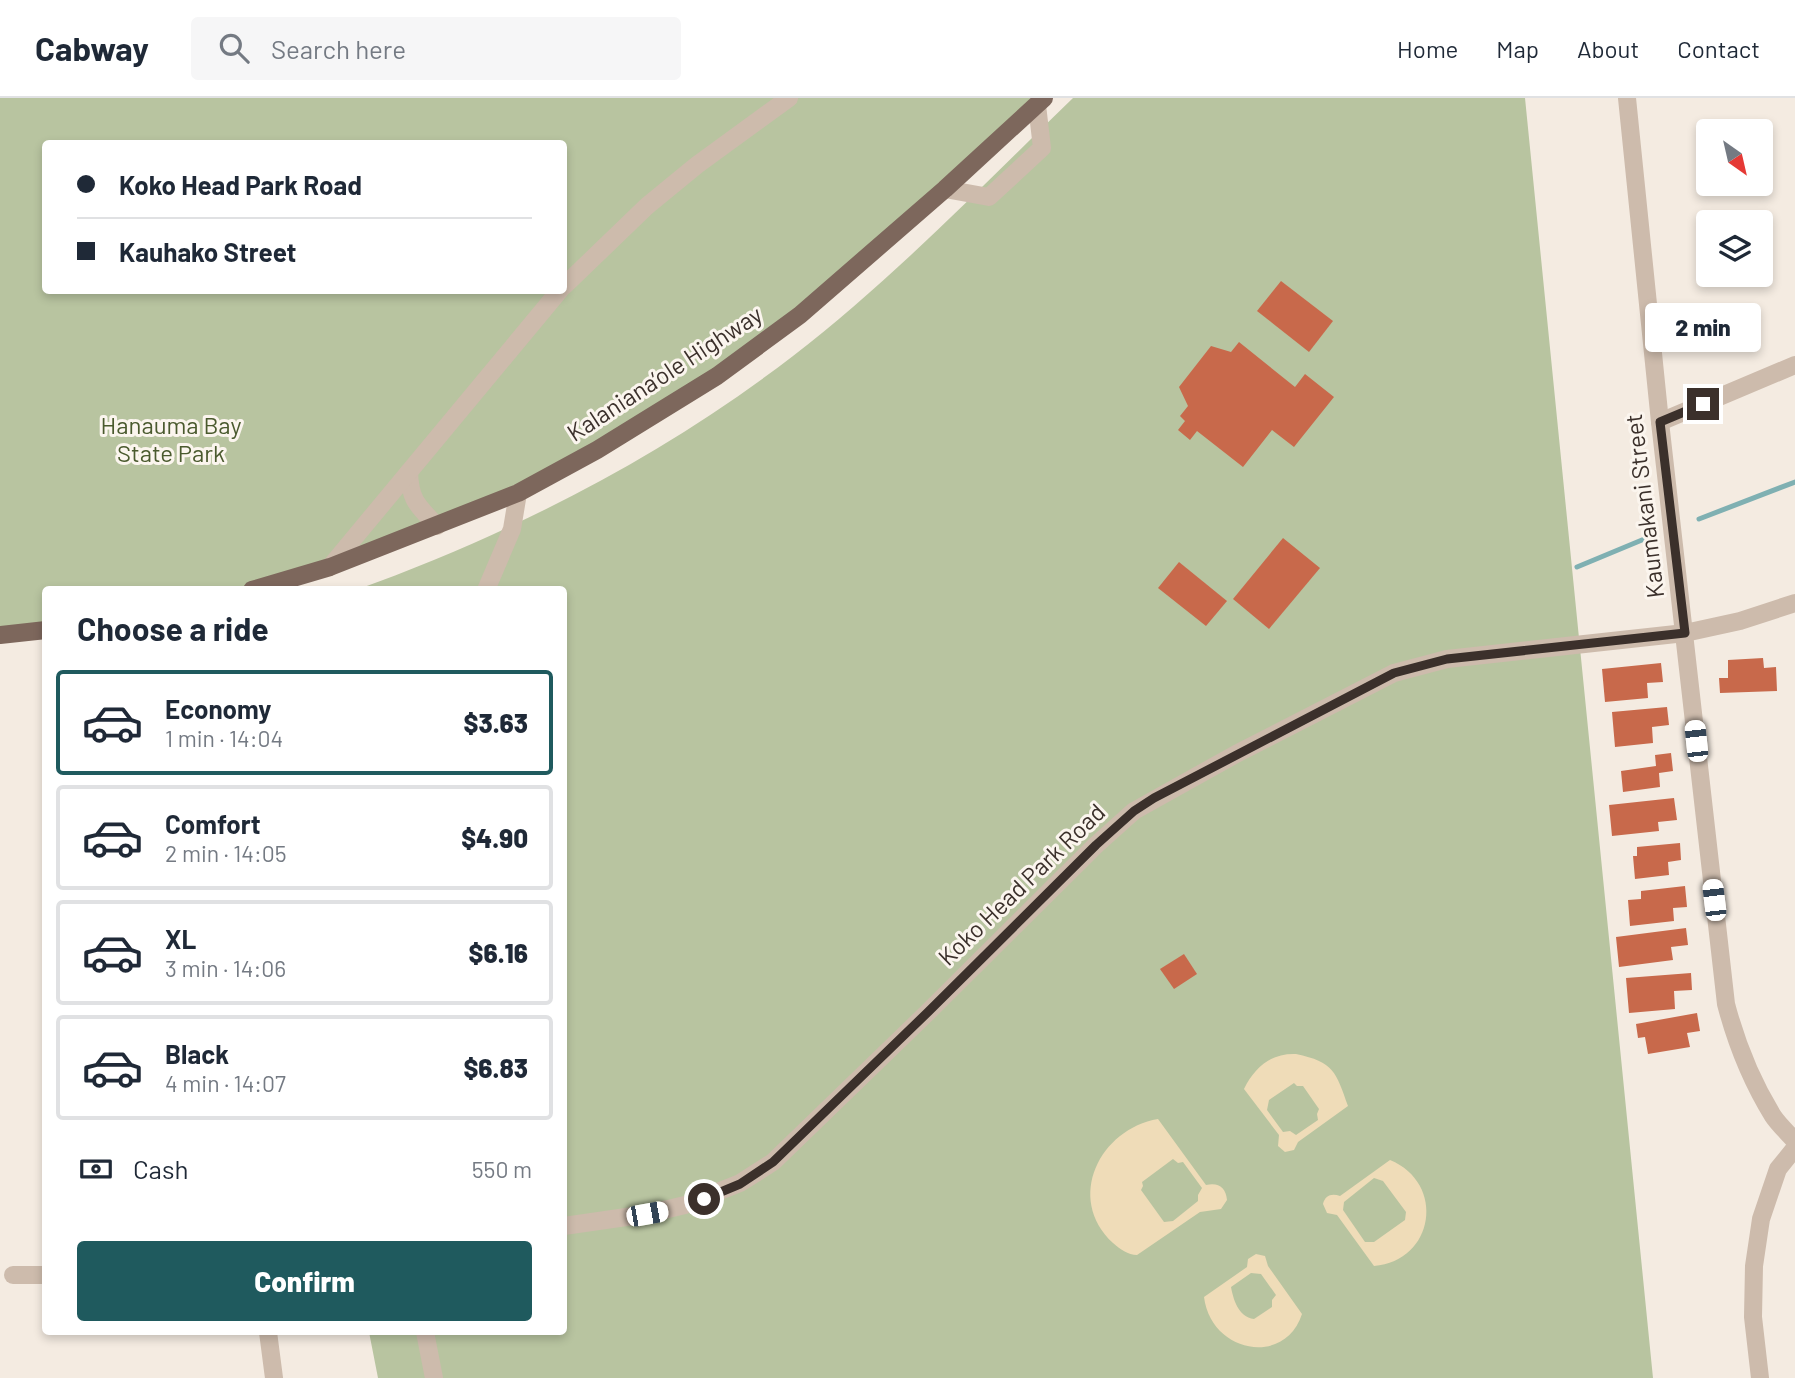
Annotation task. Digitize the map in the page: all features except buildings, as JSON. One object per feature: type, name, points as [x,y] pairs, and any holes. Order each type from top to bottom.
[{"type":"main road","name":"Kalaniana’ole Highway","points":[[266,586],[330,567],[518,493],[597,450],[717,376],[800,315],[945,189],[1040,101]]},
{"type":"main road","points":[[0,635],[42,630]]},
{"type":"street","points":[[567,283],[646,206],[789,98]]},
{"type":"street","name":"Kaumakani Street","points":[[1627,98],[1660,422],[1726,1004],[1735,1037],[1756,1083],[1774,1117],[1795,1141]]},
{"type":"street","points":[[945,189],[989,197],[1042,148],[1040,101]]},
{"type":"street","points":[[330,567],[557,294]]},
{"type":"street","points":[[1660,422],[1795,365]]},
{"type":"street","points":[[409,472],[410,493],[437,526]]},
{"type":"street","points":[[488,586],[512,529],[518,493]]},
{"type":"street","name":"Koko Head Park Road","points":[[567,1226],[647,1214],[685,1205],[740,1184],[773,1162],[1134,811],[1236,754],[1394,673],[1447,659],[1685,633],[1740,621],[1795,603]]},
{"type":"street","points":[[1760,1378],[1754,1317],[1754,1266],[1761,1219],[1778,1169],[1795,1148]]},
{"type":"street","points":[[13,1275],[42,1275]]},
{"type":"street","points":[[268,1335],[274,1378]]},
{"type":"street","points":[[426,1335],[434,1378]]},
{"type":"green space","name":"Hanauma Bay State Park","points":[[0,98],[1044,98],[800,315],[518,493],[263,586],[42,586],[42,630],[0,635]]},
{"type":"green space","points":[[1073,98],[1525,98],[1653,1378],[378,1378],[370,1335],[567,1335],[567,586],[367,586],[472,544],[528,518],[584,490],[691,428],[793,356],[866,296]]},
{"type":"sand","points":[[1287,1054],[1309,1057],[1332,1070],[1348,1106],[1298,1142],[1294,1150],[1285,1152],[1278,1146],[1279,1135],[1244,1089],[1253,1074],[1265,1063]],"holes":[[[1294,1083],[1303,1086],[1319,1109],[1318,1120],[1296,1135],[1290,1131],[1283,1132],[1267,1110],[1269,1100]]]},
{"type":"sand","points":[[1158,1119],[1206,1185],[1221,1186],[1227,1200],[1221,1209],[1200,1212],[1137,1255],[1118,1247],[1099,1225],[1092,1206],[1091,1187],[1096,1168],[1106,1151],[1120,1136],[1137,1125]],"holes":[[[1173,1159],[1178,1163],[1183,1162],[1202,1188],[1198,1201],[1173,1221],[1164,1222],[1141,1190],[1142,1182]]]},
{"type":"sand","points":[[1390,1160],[1408,1171],[1420,1186],[1426,1202],[1426,1220],[1421,1236],[1410,1251],[1394,1261],[1374,1266],[1337,1215],[1327,1213],[1323,1204],[1325,1199],[1332,1195],[1340,1196]],"holes":[[[1374,1178],[1383,1181],[1406,1212],[1405,1220],[1374,1242],[1365,1242],[1343,1210],[1344,1202]]]},
{"type":"sand","points":[[1256,1254],[1265,1256],[1268,1266],[1302,1314],[1293,1331],[1280,1342],[1265,1347],[1234,1341],[1220,1331],[1210,1316],[1204,1297],[1247,1267],[1248,1259]],"holes":[[[1251,1273],[1261,1274],[1276,1295],[1272,1300],[1272,1307],[1254,1319],[1248,1318],[1240,1311],[1231,1287]]]},
{"type":"waterway","points":[[1699,519],[1795,482]]},
{"type":"waterway","points":[[1577,567],[1654,535]]},
{"type":"route","points":[[704,1199],[740,1184],[773,1162],[1096,845],[1134,811],[1154,798],[1394,673],[1447,659],[1685,633],[1660,422],[1703,404]]}]
